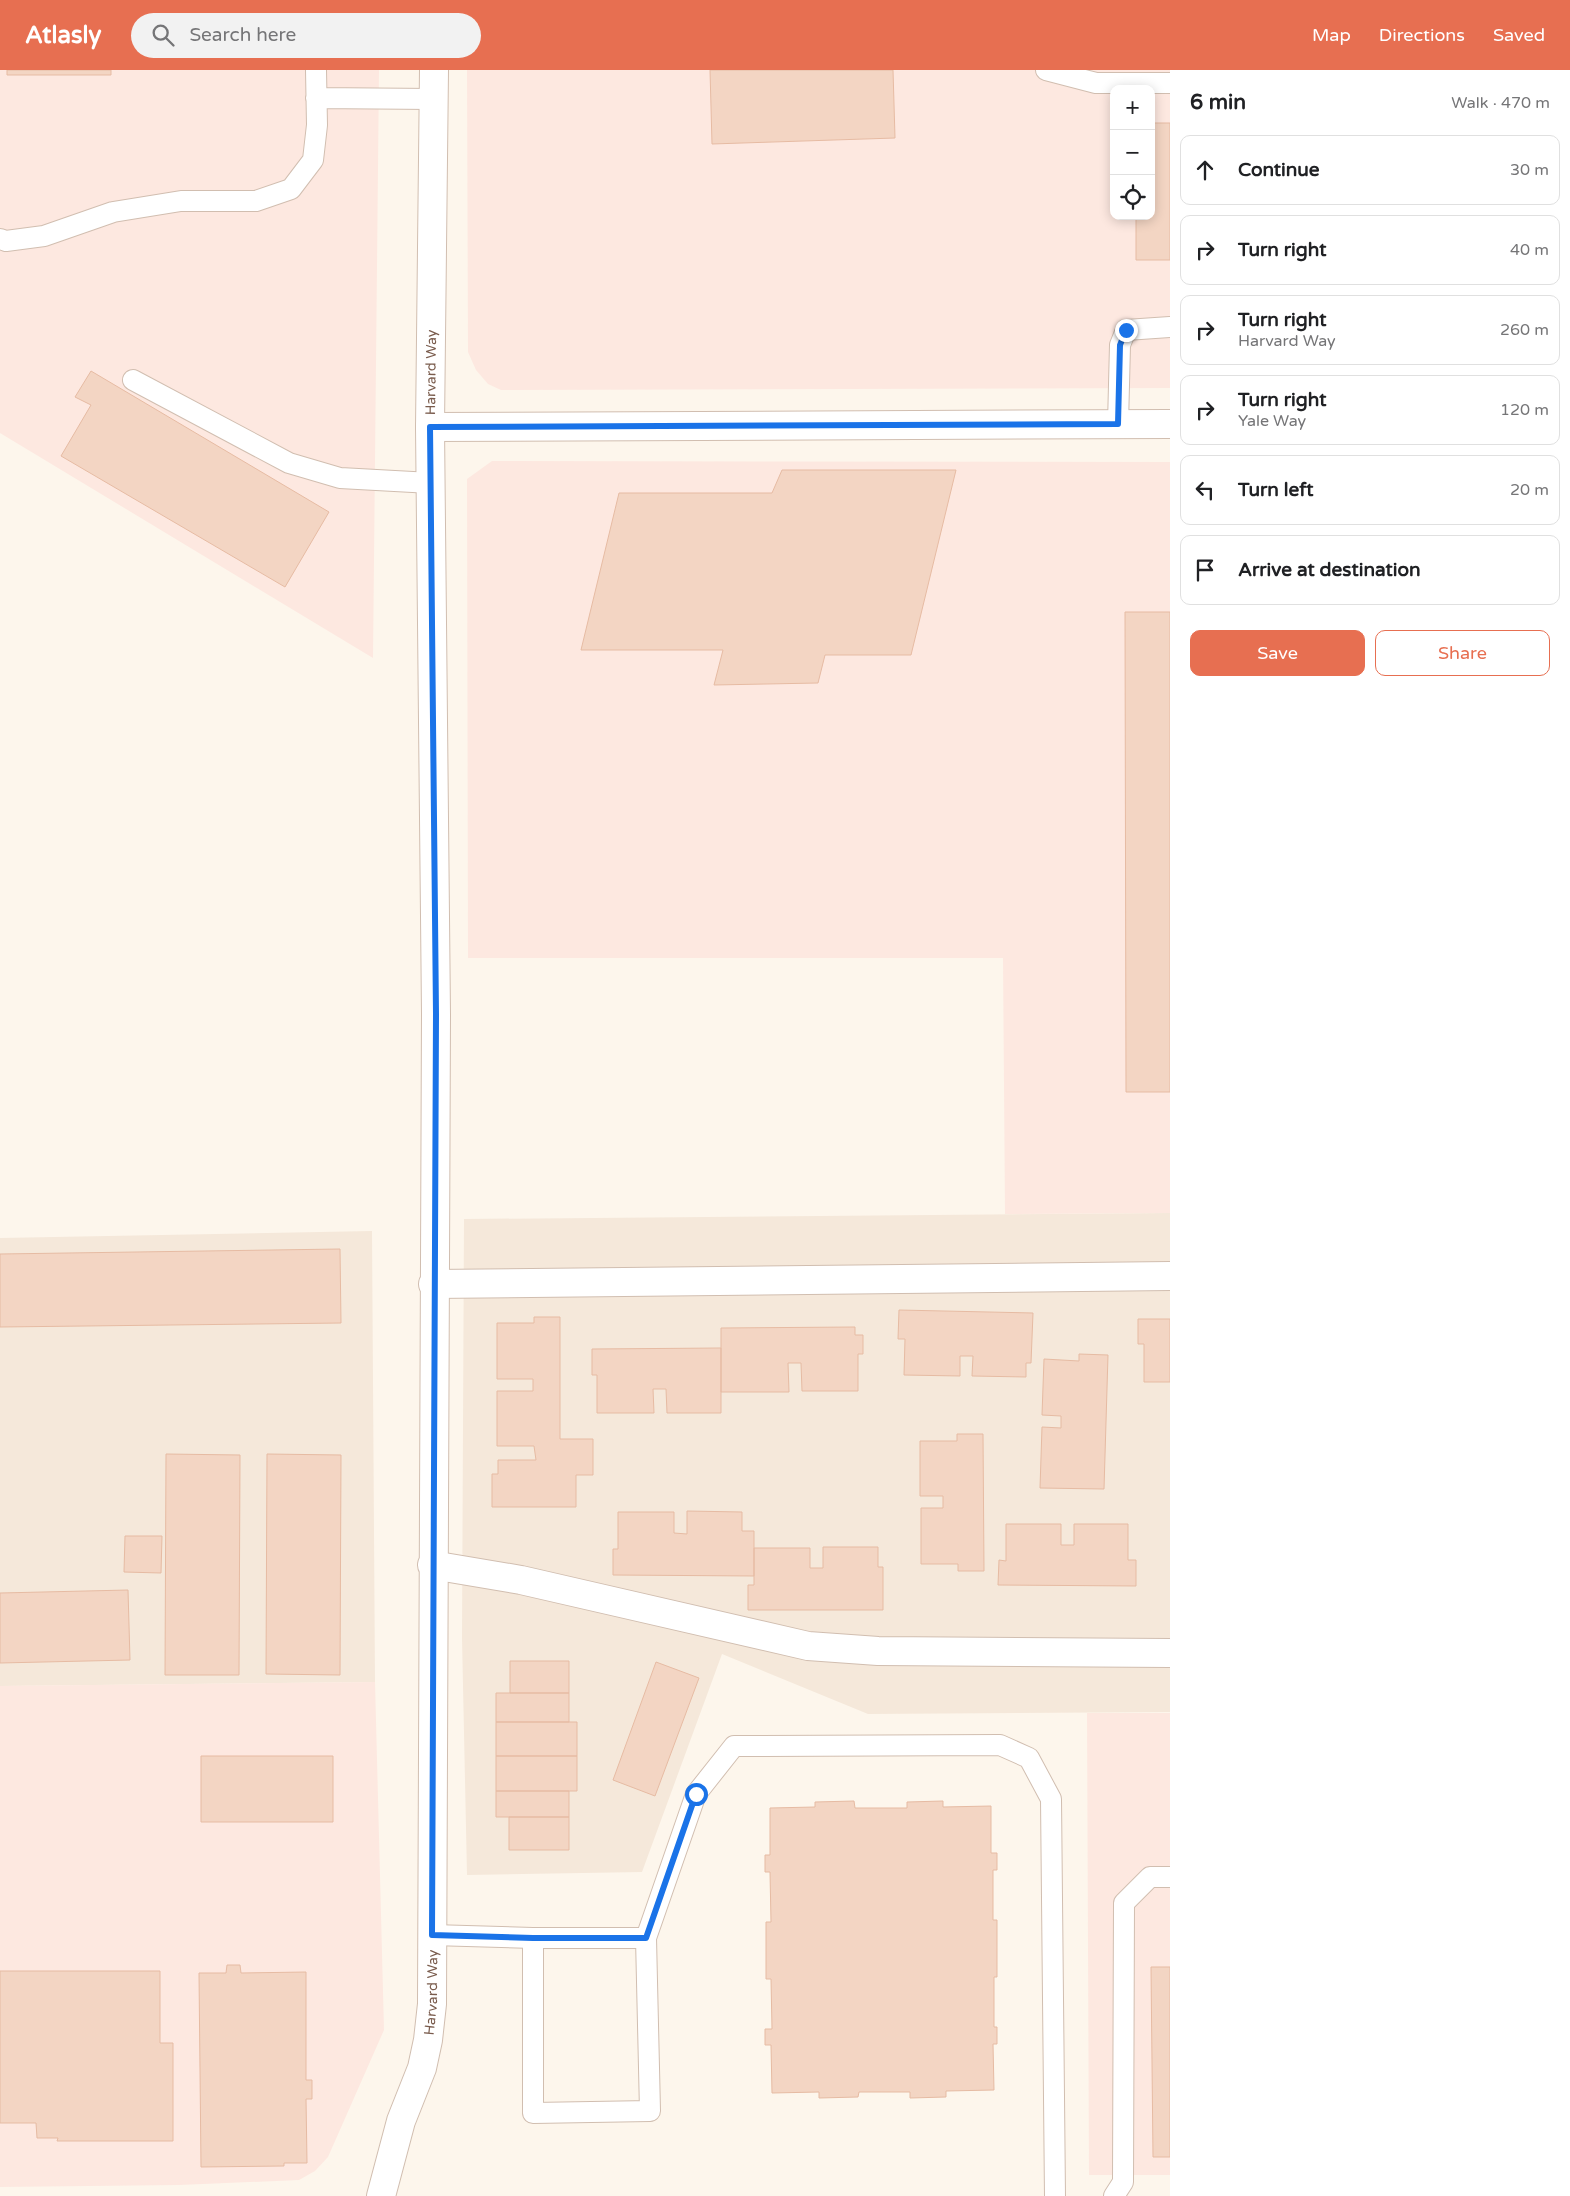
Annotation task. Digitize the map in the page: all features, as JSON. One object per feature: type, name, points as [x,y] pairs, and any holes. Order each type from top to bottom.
[{"type":"street","name":"Harvard Way","points":[[381,2196],[400,2121],[422,2068],[428,2040],[432,2004],[433,1284],[436,1014],[430,427],[434,70]]},
{"type":"street","points":[[430,427],[1170,424]]},
{"type":"street","points":[[433,1284],[1170,1276]]},
{"type":"street","points":[[432,1565],[521,1580],[808,1646],[878,1651],[1170,1653]]},
{"type":"lane","points":[[0,239],[6,241],[44,236],[113,212],[181,201],[256,201],[290,189],[313,160],[317,125],[316,70]]},
{"type":"lane","points":[[1046,70],[1096,84],[1170,83]]},
{"type":"lane","points":[[316,98],[433,99]]},
{"type":"lane","points":[[1118,424],[1120,345],[1126,330],[1170,327]]},
{"type":"lane","points":[[133,380],[289,462],[340,478],[432,483]]},
{"type":"lane","points":[[533,1938],[533,2112],[650,2111],[646,1938],[696,1794],[734,1746],[1000,1745],[1030,1758],[1051,1799],[1055,2196]]},
{"type":"lane","points":[[1114,2196],[1123,2182],[1124,1903],[1150,1877],[1170,1877]]},
{"type":"lane","points":[[432,1935],[533,1938],[646,1938]]},
{"type":"shaded area","points":[[0,70],[379,70],[373,658],[0,433]]},
{"type":"shaded area","points":[[467,70],[1170,70],[1170,388],[501,390],[488,384],[476,370],[468,352]]},
{"type":"shaded area","points":[[492,461],[1170,462],[1170,1213],[1005,1214],[1003,958],[468,958],[467,479]]},
{"type":"shaded area","points":[[1170,1213],[1170,1712],[868,1714],[722,1654],[642,1872],[467,1875],[462,1638],[464,1219]]},
{"type":"shaded area","points":[[372,1231],[375,1682],[0,1686],[0,1238]]},
{"type":"shaded area","points":[[375,1682],[384,2030],[328,2157],[315,2171],[299,2180],[179,2185],[0,2187],[0,1686]]},
{"type":"shaded area","points":[[1087,1713],[1170,1713],[1170,2175],[1089,2175]]},
{"type":"building","points":[[7,70],[111,70],[111,75],[7,75]]},
{"type":"building","points":[[710,70],[893,70],[895,138],[712,144]]},
{"type":"building","points":[[1155,123],[1170,123],[1170,260],[1136,260],[1136,220],[1155,220]]},
{"type":"building","points":[[91,371],[329,512],[285,587],[61,456],[91,405],[75,397]]},
{"type":"building","points":[[782,470],[956,470],[911,655],[825,655],[818,683],[714,685],[723,650],[581,650],[619,493],[772,493]]},
{"type":"building","points":[[1125,612],[1170,612],[1170,1092],[1126,1092]]},
{"type":"building","points":[[340,1249],[341,1323],[0,1327],[0,1254]]},
{"type":"building","points":[[899,1310],[1033,1313],[1031,1363],[1026,1363],[1026,1377],[972,1376],[973,1356],[960,1356],[960,1376],[904,1375],[905,1339],[898,1339]]},
{"type":"building","points":[[534,1317],[560,1317],[560,1439],[593,1439],[593,1475],[576,1475],[576,1507],[492,1507],[492,1474],[498,1474],[498,1460],[536,1460],[534,1446],[497,1446],[497,1391],[533,1391],[533,1379],[497,1379],[497,1323],[534,1323]]},
{"type":"building","points":[[1138,1319],[1170,1319],[1170,1382],[1144,1382],[1144,1344],[1138,1344]]},
{"type":"building","points":[[855,1327],[855,1335],[863,1335],[863,1354],[858,1354],[858,1391],[802,1391],[801,1363],[788,1363],[789,1392],[721,1392],[721,1328]]},
{"type":"building","points":[[721,1348],[721,1413],[667,1413],[666,1389],[653,1389],[654,1413],[597,1413],[597,1375],[592,1375],[592,1349]]},
{"type":"building","points":[[1079,1354],[1108,1355],[1104,1489],[1040,1488],[1042,1427],[1061,1428],[1061,1416],[1042,1415],[1044,1359],[1079,1361]]},
{"type":"building","points":[[957,1434],[983,1434],[984,1571],[958,1571],[958,1564],[921,1564],[921,1508],[943,1508],[943,1496],[920,1496],[920,1441],[957,1441]]},
{"type":"building","points":[[166,1454],[240,1455],[239,1675],[165,1675]]},
{"type":"building","points":[[267,1454],[341,1455],[340,1675],[266,1674]]},
{"type":"building","points":[[687,1511],[742,1512],[742,1531],[754,1531],[754,1576],[613,1575],[613,1549],[618,1549],[618,1512],[674,1512],[674,1533],[687,1534]]},
{"type":"building","points":[[1006,1524],[1061,1524],[1061,1545],[1074,1545],[1074,1524],[1128,1524],[1128,1560],[1136,1560],[1136,1586],[998,1585],[999,1560],[1006,1561]]},
{"type":"building","points":[[125,1536],[162,1536],[161,1573],[124,1572]]},
{"type":"building","points":[[823,1547],[878,1547],[878,1567],[883,1567],[883,1610],[748,1610],[748,1585],[754,1585],[754,1548],[810,1548],[810,1568],[823,1568]]},
{"type":"building","points":[[128,1590],[130,1660],[0,1663],[0,1593]]},
{"type":"building","points":[[510,1661],[569,1661],[569,1693],[510,1693]]},
{"type":"building","points":[[656,1662],[699,1678],[655,1796],[613,1780]]},
{"type":"building","points":[[496,1693],[569,1693],[569,1722],[496,1722]]},
{"type":"building","points":[[496,1722],[577,1722],[577,1756],[496,1756]]},
{"type":"building","points":[[201,1756],[333,1756],[333,1822],[201,1822]]},
{"type":"building","points":[[496,1756],[577,1756],[577,1791],[496,1791]]},
{"type":"building","points":[[496,1791],[569,1791],[569,1817],[496,1817]]},
{"type":"building","points":[[854,1801],[855,1808],[907,1808],[907,1802],[943,1801],[943,1807],[991,1806],[991,1853],[997,1853],[997,1870],[993,1870],[993,1920],[997,1920],[997,1977],[994,1977],[994,2027],[997,2027],[997,2044],[993,2044],[994,2090],[946,2091],[946,2097],[910,2098],[910,2092],[859,2092],[858,2097],[819,2098],[819,2092],[772,2093],[771,2045],[765,2045],[765,2029],[772,2029],[771,1979],[766,1979],[766,1922],[771,1922],[770,1872],[765,1872],[765,1855],[770,1855],[770,1808],[815,1807],[815,1802]]},
{"type":"building","points":[[509,1817],[569,1817],[569,1850],[509,1850]]},
{"type":"building","points":[[227,1965],[240,1965],[241,1973],[306,1972],[306,2080],[312,2080],[312,2099],[306,2099],[307,2163],[284,2163],[284,2166],[201,2167],[199,1973],[226,1973]]},
{"type":"building","points":[[1151,1967],[1170,1967],[1170,2157],[1153,2157]]},
{"type":"building","points":[[0,1971],[160,1971],[160,2043],[173,2043],[173,2141],[57,2141],[58,2138],[37,2138],[36,2123],[0,2123]]},
{"type":"route","points":[[696,1794],[646,1938],[533,1938],[432,1935],[433,1284],[436,1014],[430,427],[1118,424],[1120,345],[1126,330]]}]
